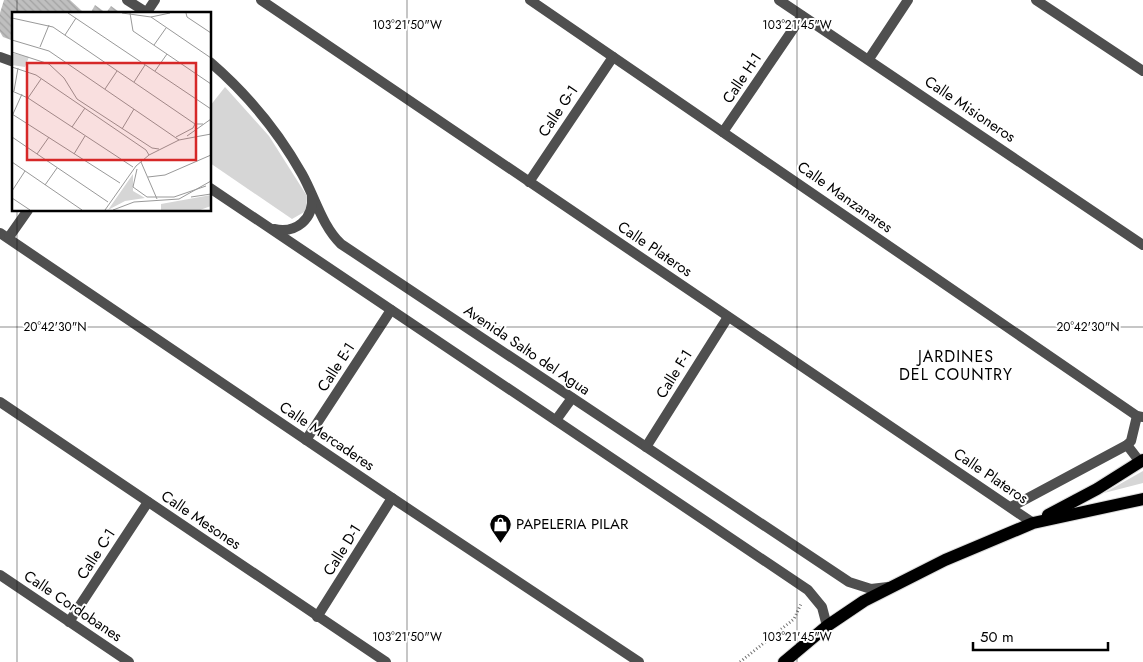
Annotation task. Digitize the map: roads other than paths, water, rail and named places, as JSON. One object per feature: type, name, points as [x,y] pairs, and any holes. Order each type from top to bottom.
[{"type":"main road","points":[[784,662],[827,626],[864,601],[945,560],[1033,523],[1097,489],[1142,461]]},
{"type":"main road","points":[[1033,523],[1143,499]]},
{"type":"street","points":[[127,0],[146,12]]},
{"type":"street","points":[[149,12],[155,0]]},
{"type":"street","name":"Calle Plateros","points":[[261,0],[1033,523]]},
{"type":"street","name":"Calle Manzanares","points":[[530,0],[1140,417]]},
{"type":"street","name":"Calle Misioneros","points":[[779,0],[1143,245]]},
{"type":"street","points":[[869,59],[908,0]]},
{"type":"street","points":[[1036,0],[1143,71]]},
{"type":"street","name":"Calle H-1","points":[[723,132],[802,16]]},
{"type":"street","name":"Calle G-1","points":[[529,182],[613,56]]},
{"type":"street","points":[[0,57],[12,61]]},
{"type":"street","name":"Avenida Salto del Agua","points":[[211,63],[252,104],[302,174],[332,236],[341,244],[849,582],[871,589],[891,587]]},
{"type":"street","points":[[211,189],[808,590],[822,608],[827,626]]},
{"type":"street","points":[[266,226],[282,231],[297,227],[304,222],[312,209],[312,194]]},
{"type":"street","points":[[4,235],[27,211]]},
{"type":"street","name":"Calle Mercaderes","points":[[4,235],[392,498],[639,662]]},
{"type":"street","name":"Calle E-1","points":[[306,440],[391,310]]},
{"type":"street","name":"Calle F-1","points":[[646,447],[728,317]]},
{"type":"street","points":[[556,420],[572,398]]},
{"type":"street","name":"Calle Mesones","points":[[0,402],[386,662]]},
{"type":"street","points":[[1011,507],[1128,445],[1140,417]]},
{"type":"street","points":[[1128,445],[1142,461]]},
{"type":"street","name":"Calle D-1","points":[[317,617],[392,498]]},
{"type":"street","name":"Calle C-1","points":[[69,622],[148,502]]},
{"type":"street","name":"Calle Cordobanes","points":[[0,575],[128,662]]},
{"type":"place","name":"PAPELERIA PILAR","points":[[500,543]]},
{"type":"district","name":"JARDINES DEL COUNTRY","points":[[956,365]]}]
